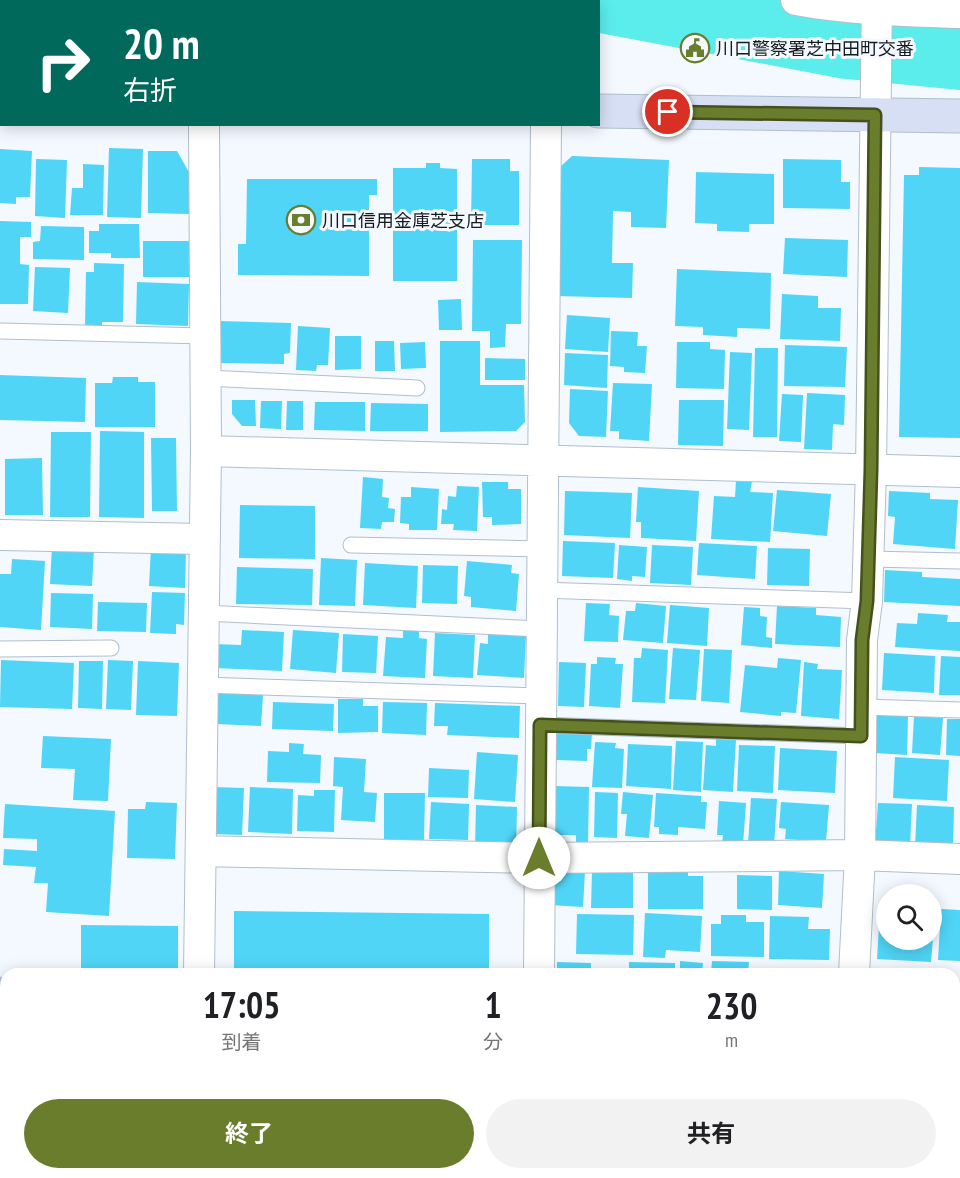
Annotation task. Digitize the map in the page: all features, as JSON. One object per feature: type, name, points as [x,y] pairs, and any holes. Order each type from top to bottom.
[{"type":"main road","points":[[600,111],[875,100],[960,116]]},
{"type":"street","points":[[795,0],[876,12],[960,13]]},
{"type":"street","points":[[854,968],[860,855],[862,640],[867,601],[871,470],[876,12]]},
{"type":"street","points":[[199,968],[206,451],[204,126]]},
{"type":"street","points":[[538,968],[546,126]]},
{"type":"street","points":[[206,451],[960,472]]},
{"type":"street","points":[[0,535],[205,539]]},
{"type":"street","points":[[201,851],[539,858],[860,855],[960,859]]},
{"type":"lane","points":[[0,331],[206,336]]},
{"type":"lane","points":[[206,378],[417,388]]},
{"type":"lane","points":[[351,545],[541,549]]},
{"type":"lane","points":[[868,559],[960,561]]},
{"type":"lane","points":[[541,590],[867,601]]},
{"type":"lane","points":[[204,613],[541,629]]},
{"type":"lane","points":[[0,649],[111,648]]},
{"type":"lane","points":[[203,685],[540,711],[862,722],[960,710]]},
{"type":"building","points":[[109,148],[143,149],[141,218],[107,217]]},
{"type":"building","points":[[0,149],[32,151],[30,197],[16,197],[16,204],[0,203]]},
{"type":"building","points":[[148,151],[177,151],[190,174],[190,214],[148,213]]},
{"type":"building","points":[[572,156],[669,160],[666,228],[631,227],[631,212],[613,211],[612,263],[633,263],[632,298],[557,296],[560,167]]},
{"type":"building","points":[[36,159],[67,160],[65,218],[35,216]]},
{"type":"building","points":[[472,159],[510,159],[510,171],[519,171],[519,225],[471,225]]},
{"type":"building","points":[[783,159],[841,160],[841,182],[850,182],[850,209],[783,208]]},
{"type":"building","points":[[426,163],[440,163],[440,168],[457,169],[457,281],[393,281],[393,168],[426,168]]},
{"type":"building","points":[[83,164],[104,165],[103,215],[70,215],[72,188],[83,188]]},
{"type":"building","points":[[919,167],[960,168],[960,438],[899,437],[904,175],[919,175]]},
{"type":"building","points":[[696,172],[774,174],[774,224],[749,224],[749,232],[717,231],[717,224],[695,223]]},
{"type":"building","points":[[247,179],[377,179],[377,195],[369,195],[369,276],[238,275],[238,244],[246,244]]},
{"type":"building","points":[[0,221],[31,222],[31,237],[20,237],[20,264],[29,265],[28,304],[0,304]]},
{"type":"building","points":[[99,224],[139,224],[140,258],[111,258],[111,253],[89,253],[89,231],[99,231]]},
{"type":"building","points":[[41,226],[84,227],[84,260],[33,259],[33,242],[40,241]]},
{"type":"building","points":[[785,238],[848,240],[847,277],[783,274]]},
{"type":"building","points":[[473,240],[522,240],[521,324],[506,324],[505,347],[490,348],[490,331],[472,331]]},
{"type":"building","points":[[143,241],[190,241],[190,277],[143,277]]},
{"type":"building","points":[[94,263],[124,264],[123,322],[102,322],[102,326],[85,326],[86,272],[94,272]]},
{"type":"building","points":[[35,267],[70,268],[68,313],[33,311]]},
{"type":"building","points":[[677,269],[771,273],[770,329],[737,328],[737,337],[703,335],[703,327],[675,326]]},
{"type":"building","points":[[137,282],[189,284],[188,326],[136,324]]},
{"type":"building","points":[[782,294],[818,296],[818,308],[841,308],[840,341],[780,339]]},
{"type":"building","points":[[461,299],[462,330],[439,330],[438,300]]},
{"type":"building","points":[[567,315],[610,318],[608,352],[565,349]]},
{"type":"building","points":[[218,321],[291,323],[290,353],[284,354],[284,364],[217,363]]},
{"type":"building","points":[[298,326],[330,328],[328,365],[317,365],[316,371],[296,370]]},
{"type":"building","points":[[611,331],[638,332],[637,346],[647,346],[645,373],[624,372],[624,367],[610,366]]},
{"type":"building","points":[[335,336],[361,336],[361,369],[335,370]]},
{"type":"building","points":[[375,341],[394,341],[395,371],[375,371]]},
{"type":"building","points":[[440,341],[480,341],[480,385],[524,385],[525,422],[516,431],[440,432]]},
{"type":"building","points":[[425,342],[426,368],[401,369],[400,343]]},
{"type":"building","points":[[677,342],[710,342],[710,349],[725,350],[724,389],[676,388]]},
{"type":"building","points":[[785,345],[847,347],[845,387],[784,386]]},
{"type":"building","points":[[755,348],[778,348],[777,437],[753,437]]},
{"type":"building","points":[[730,352],[752,353],[749,430],[727,429]]},
{"type":"building","points":[[565,353],[608,355],[607,388],[564,385]]},
{"type":"building","points":[[485,358],[525,359],[525,380],[485,380]]},
{"type":"building","points":[[0,375],[86,378],[85,422],[0,420]]},
{"type":"building","points":[[113,377],[138,377],[138,382],[155,382],[155,427],[95,427],[95,383],[112,383]]},
{"type":"building","points":[[613,383],[652,384],[649,441],[619,439],[619,431],[610,431]]},
{"type":"building","points":[[570,389],[608,391],[606,437],[579,436],[569,423]]},
{"type":"building","points":[[807,393],[845,395],[844,425],[833,424],[832,450],[804,449]]},
{"type":"building","points":[[782,394],[803,395],[801,442],[779,441]]},
{"type":"building","points":[[232,400],[255,400],[256,426],[242,426],[232,414]]},
{"type":"building","points":[[679,400],[724,400],[723,446],[678,445]]},
{"type":"building","points":[[261,401],[282,401],[281,429],[260,428]]},
{"type":"building","points":[[287,401],[303,401],[303,430],[286,430]]},
{"type":"building","points":[[315,402],[365,402],[365,431],[314,430]]},
{"type":"building","points":[[371,403],[428,404],[428,431],[370,431]]},
{"type":"building","points":[[100,431],[144,432],[144,518],[99,517]]},
{"type":"building","points":[[51,432],[91,432],[90,517],[50,517]]},
{"type":"building","points":[[151,438],[176,438],[177,511],[152,511]]},
{"type":"building","points":[[42,458],[43,515],[5,515],[5,459]]},
{"type":"building","points":[[363,477],[383,479],[382,497],[389,498],[388,508],[395,509],[394,522],[382,522],[381,529],[360,528]]},
{"type":"building","points":[[736,480],[752,481],[750,492],[773,493],[770,542],[711,539],[714,496],[735,497]]},
{"type":"building","points":[[482,482],[508,482],[508,489],[521,489],[521,524],[492,525],[492,517],[483,517]]},
{"type":"building","points":[[457,486],[479,487],[477,531],[453,530],[454,524],[441,524],[442,509],[447,510],[448,496],[456,497]]},
{"type":"building","points":[[411,487],[439,489],[437,530],[409,530],[409,524],[400,523],[401,497],[411,497]]},
{"type":"building","points":[[638,487],[699,491],[696,541],[641,538],[641,522],[636,522]]},
{"type":"building","points":[[777,490],[831,494],[827,536],[773,531]]},
{"type":"building","points":[[565,491],[632,493],[630,538],[564,535]]},
{"type":"building","points":[[889,491],[930,493],[930,499],[958,500],[955,549],[893,544],[895,517],[888,516]]},
{"type":"building","points":[[240,505],[315,506],[315,559],[239,558]]},
{"type":"building","points":[[563,541],[615,543],[613,578],[562,576]]},
{"type":"building","points":[[699,543],[757,546],[755,579],[697,575]]},
{"type":"building","points":[[619,545],[647,547],[645,577],[632,576],[632,581],[617,579]]},
{"type":"building","points":[[652,545],[693,547],[691,585],[650,583]]},
{"type":"building","points":[[52,546],[94,548],[92,586],[50,584]]},
{"type":"building","points":[[151,548],[186,550],[185,588],[149,586]]},
{"type":"building","points":[[768,548],[810,549],[809,586],[767,585]]},
{"type":"building","points":[[321,558],[357,560],[355,606],[319,605]]},
{"type":"building","points":[[12,559],[45,561],[41,630],[0,627],[0,574],[11,574]]},
{"type":"building","points":[[467,561],[512,565],[511,573],[519,574],[516,611],[471,607],[471,597],[464,596]]},
{"type":"building","points":[[365,563],[418,566],[416,608],[363,605]]},
{"type":"building","points":[[423,565],[458,566],[457,604],[422,603]]},
{"type":"building","points":[[237,567],[313,569],[312,605],[236,604]]},
{"type":"building","points":[[885,570],[922,572],[922,577],[960,579],[960,606],[884,602]]},
{"type":"building","points":[[152,592],[185,593],[184,625],[176,624],[176,634],[150,633]]},
{"type":"building","points":[[51,593],[93,594],[92,629],[50,627]]},
{"type":"building","points":[[98,602],[147,603],[146,632],[97,631]]},
{"type":"building","points":[[586,603],[610,604],[609,615],[619,616],[618,642],[584,641]]},
{"type":"building","points":[[636,603],[666,606],[663,643],[623,640],[626,611],[635,611]]},
{"type":"building","points":[[670,605],[709,608],[707,646],[667,643]]},
{"type":"building","points":[[777,606],[816,608],[816,615],[841,617],[840,647],[775,644]]},
{"type":"building","points":[[744,607],[760,608],[760,616],[767,617],[766,637],[772,638],[772,648],[741,645]]},
{"type":"building","points":[[918,613],[948,615],[947,622],[960,622],[960,651],[895,647],[897,623],[917,624]]},
{"type":"building","points":[[242,630],[284,632],[282,671],[213,668],[213,644],[241,645]]},
{"type":"building","points":[[293,630],[339,633],[336,673],[290,669]]},
{"type":"building","points":[[403,630],[419,631],[419,638],[427,639],[425,678],[383,676],[386,637],[403,638]]},
{"type":"building","points":[[435,633],[475,635],[473,678],[433,676]]},
{"type":"building","points":[[488,633],[526,635],[524,678],[477,675],[480,643],[488,644]]},
{"type":"building","points":[[343,634],[378,636],[376,673],[342,672]]},
{"type":"building","points":[[642,648],[668,650],[665,703],[632,702],[634,658],[641,658]]},
{"type":"building","points":[[673,648],[700,650],[696,700],[669,699]]},
{"type":"building","points":[[704,649],[732,650],[729,703],[701,701]]},
{"type":"building","points":[[884,653],[935,656],[934,693],[882,690]]},
{"type":"building","points":[[941,656],[960,657],[960,695],[939,695]]},
{"type":"building","points":[[597,657],[616,658],[615,664],[623,664],[620,708],[589,706],[591,664],[597,664]]},
{"type":"building","points":[[778,658],[801,660],[796,713],[781,712],[781,716],[740,712],[745,665],[777,668]]},
{"type":"building","points":[[1,660],[74,663],[72,709],[0,707]]},
{"type":"building","points":[[108,660],[133,661],[131,710],[106,709]]},
{"type":"building","points":[[79,661],[103,661],[102,709],[78,708]]},
{"type":"building","points":[[138,661],[179,663],[177,716],[136,715]]},
{"type":"building","points":[[559,662],[586,663],[584,707],[558,706]]},
{"type":"building","points":[[804,662],[818,664],[817,669],[842,670],[839,719],[801,716]]},
{"type":"building","points":[[217,693],[263,695],[261,726],[216,724]]},
{"type":"building","points":[[338,699],[363,699],[363,706],[378,706],[378,732],[338,733]]},
{"type":"building","points":[[273,702],[334,704],[333,731],[272,729]]},
{"type":"building","points":[[383,702],[427,703],[426,735],[382,733]]},
{"type":"building","points":[[435,703],[520,706],[519,738],[447,735],[448,726],[434,726]]},
{"type":"building","points":[[877,714],[908,716],[907,755],[875,753]]},
{"type":"building","points":[[914,716],[943,718],[940,755],[912,753]]},
{"type":"building","points":[[947,719],[960,719],[960,756],[946,755]]},
{"type":"building","points":[[557,732],[592,733],[591,749],[587,749],[587,761],[556,760]]},
{"type":"building","points":[[43,736],[111,739],[108,801],[73,800],[75,769],[41,768]]},
{"type":"building","points":[[716,739],[736,740],[733,792],[703,790],[706,745],[716,746]]},
{"type":"building","points":[[676,741],[703,742],[701,792],[673,790]]},
{"type":"building","points":[[595,742],[616,743],[615,748],[624,749],[622,788],[592,787]]},
{"type":"building","points":[[289,743],[304,744],[303,754],[321,755],[320,783],[267,782],[268,751],[289,752]]},
{"type":"building","points":[[628,744],[672,746],[671,789],[626,786]]},
{"type":"building","points":[[739,745],[775,746],[773,793],[737,791]]},
{"type":"building","points":[[780,748],[837,751],[835,793],[778,790]]},
{"type":"building","points":[[477,752],[518,755],[515,802],[474,799]]},
{"type":"building","points":[[334,757],[366,759],[364,792],[377,793],[375,822],[341,820],[343,787],[333,786]]},
{"type":"building","points":[[895,757],[949,760],[947,801],[893,798]]},
{"type":"building","points":[[429,768],[469,770],[468,798],[428,797]]},
{"type":"building","points":[[554,786],[589,787],[588,843],[576,842],[576,835],[553,835]]},
{"type":"building","points":[[213,787],[244,788],[242,835],[212,834]]},
{"type":"building","points":[[250,787],[293,789],[292,834],[248,832]]},
{"type":"building","points":[[314,790],[335,790],[334,832],[297,831],[298,795],[314,796]]},
{"type":"building","points":[[595,792],[618,793],[617,838],[594,837]]},
{"type":"building","points":[[623,792],[653,795],[649,838],[625,836],[627,814],[621,814]]},
{"type":"building","points":[[384,793],[425,793],[424,840],[412,840],[412,847],[384,847]]},
{"type":"building","points":[[656,793],[701,796],[701,802],[707,802],[705,829],[678,827],[678,835],[659,834],[659,827],[654,827]]},
{"type":"building","points":[[751,798],[777,799],[774,846],[748,845]]},
{"type":"building","points":[[719,801],[746,803],[743,845],[722,844],[723,835],[717,835]]},
{"type":"building","points":[[146,802],[177,803],[175,859],[127,858],[128,809],[145,809]]},
{"type":"building","points":[[431,802],[469,804],[468,840],[429,839]]},
{"type":"building","points":[[781,802],[829,805],[826,842],[785,839],[786,829],[779,828]]},
{"type":"building","points":[[878,803],[912,804],[910,846],[875,844]]},
{"type":"building","points":[[5,804],[115,811],[109,916],[46,912],[48,883],[34,883],[36,867],[3,865],[4,849],[37,851],[37,839],[3,838]]},
{"type":"building","points":[[476,805],[517,807],[516,848],[475,847]]},
{"type":"building","points":[[917,805],[954,807],[953,848],[915,847]]},
{"type":"building","points":[[648,869],[688,869],[688,876],[703,876],[703,909],[648,909]]},
{"type":"building","points":[[552,870],[585,872],[583,907],[550,905]]},
{"type":"building","points":[[592,870],[633,871],[633,908],[591,908]]},
{"type":"building","points":[[779,871],[824,874],[822,908],[778,905]]},
{"type":"building","points":[[737,875],[772,876],[772,910],[737,909]]},
{"type":"building","points":[[942,909],[960,910],[960,961],[938,960],[939,950],[942,950]]},
{"type":"building","points":[[234,911],[489,914],[489,968],[234,968]]},
{"type":"building","points":[[645,913],[702,916],[700,952],[666,950],[665,958],[643,957]]},
{"type":"building","points":[[577,914],[634,915],[633,955],[576,954]]},
{"type":"building","points":[[721,915],[746,915],[746,922],[764,922],[764,957],[711,956],[711,924],[721,924]]},
{"type":"building","points":[[770,916],[809,917],[808,929],[830,929],[829,960],[769,959]]},
{"type":"building","points":[[81,925],[178,926],[178,968],[81,968]]},
{"type":"building","points":[[878,950],[932,950],[931,962],[877,959]]},
{"type":"building","points":[[680,961],[703,963],[703,968],[680,968]]},
{"type":"building","points":[[712,961],[749,962],[748,968],[711,968]]},
{"type":"building","points":[[557,962],[591,963],[591,968],[557,968]]},
{"type":"building","points":[[629,962],[675,963],[675,968],[629,968]]},
{"type":"waterway","points":[[608,0],[847,45],[960,56]]},
{"type":"place","name":"川口警察署芝中田町交番","points":[[695,48]]},
{"type":"place","name":"川口信用金庫芝支店","points":[[301,220]]},
{"type":"route","points":[[539,858],[540,725],[861,736],[862,640],[867,601],[871,470],[875,115],[668,112]]}]
